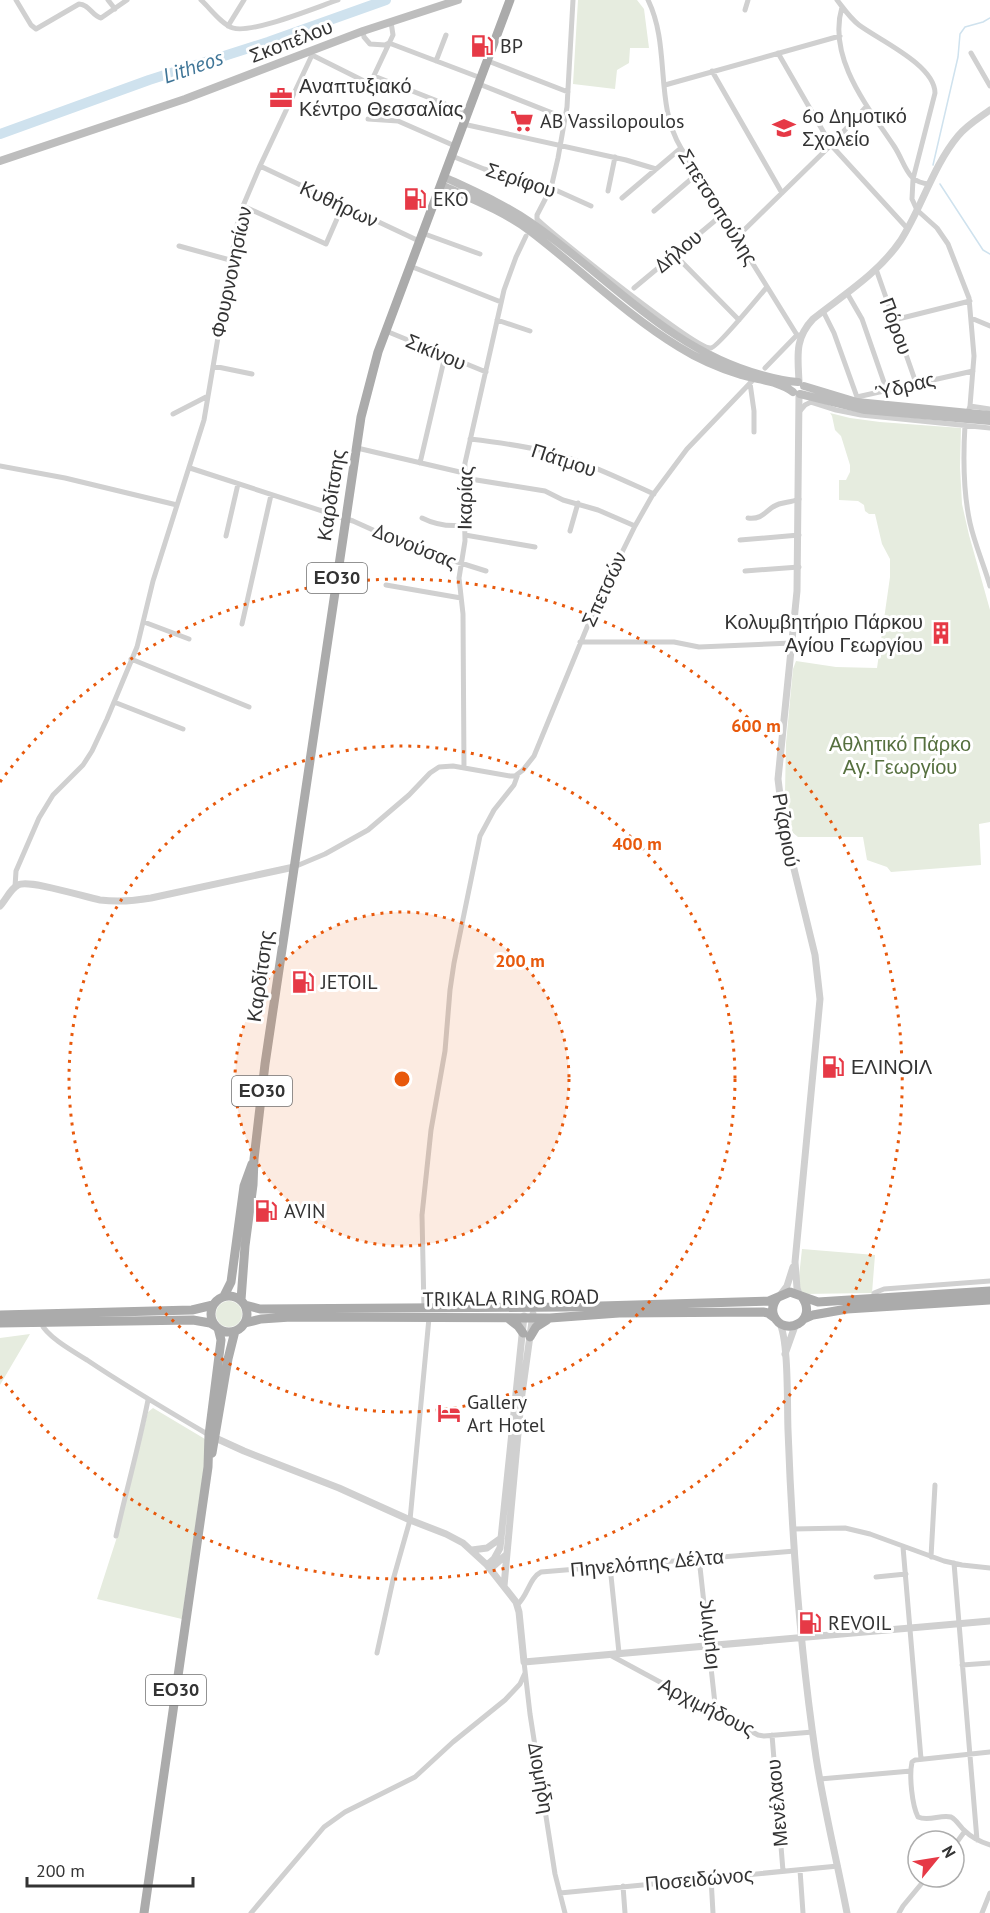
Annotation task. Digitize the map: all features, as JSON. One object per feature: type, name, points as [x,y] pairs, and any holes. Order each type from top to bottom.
[{"type":"main road","name":"Σκοπέλου","points":[[0,161],[185,99],[312,53],[363,31],[458,0]]},
{"type":"main road","name":"Καρδίτσης","points":[[243,1302],[245,1246],[254,1159],[294,867],[367,392],[420,237],[510,0]]},
{"type":"main road","points":[[442,181],[530,231],[637,318],[711,365],[752,381],[786,387],[798,394],[865,410],[990,421]]},
{"type":"main road","points":[[442,181],[498,203],[534,225],[643,313],[695,348],[727,363],[800,383],[857,402],[969,407],[990,415]]},
{"type":"main road","points":[[798,394],[804,391],[800,383]]},
{"type":"main road","name":"Καρδίτσης","points":[[226,1294],[232,1272],[244,1186],[254,1159]]},
{"type":"main road","points":[[990,1291],[818,1302],[790,1292],[779,1296],[773,1305],[777,1320],[788,1326],[795,1326],[804,1318],[813,1315],[847,1310],[990,1300]]},
{"type":"main road","points":[[0,1315],[192,1310],[213,1305],[226,1294],[243,1302]]},
{"type":"main road","name":"TRIKALA RING ROAD","points":[[243,1302],[260,1309],[424,1309],[769,1301],[779,1296]]},
{"type":"main road","points":[[801,1296],[807,1306],[804,1318]]},
{"type":"main road","name":"ΕΟ30","points":[[243,1302],[248,1314],[245,1323]]},
{"type":"main road","name":"ΕΟ30","points":[[213,1305],[211,1314],[220,1332],[221,1340],[213,1437]]},
{"type":"main road","name":"TRIKALA RING ROAD","points":[[245,1323],[291,1317],[550,1318],[619,1313],[726,1312],[763,1312],[777,1320]]},
{"type":"main road","points":[[507,1318],[526,1335],[550,1318]]},
{"type":"main road","points":[[0,1323],[193,1320],[210,1323],[225,1332],[235,1331],[245,1323]]},
{"type":"main road","name":"ΕΟ30","points":[[144,1913],[208,1467],[235,1331]]},
{"type":"street","points":[[16,0],[31,26],[36,29],[81,3],[99,18],[127,0]]},
{"type":"street","points":[[108,0],[115,9]]},
{"type":"street","points":[[201,0],[228,26],[237,29],[264,24],[338,0]]},
{"type":"street","points":[[228,26],[244,0]]},
{"type":"street","points":[[573,0],[565,118],[556,171],[537,213],[537,219],[657,316],[699,344],[711,348],[767,287]]},
{"type":"street","name":"Σπετσοπούλης","points":[[648,0],[660,38],[669,123],[681,148],[799,335]]},
{"type":"street","points":[[745,10],[748,0]]},
{"type":"street","points":[[837,0],[859,24],[890,44],[923,70],[934,83],[933,100],[913,179],[912,199],[917,210],[937,228],[948,244],[970,301],[974,356],[969,407],[990,407]]},
{"type":"street","points":[[842,7],[839,21],[840,36],[853,82],[866,107],[899,153],[909,175],[921,183],[930,184]]},
{"type":"street","points":[[312,53],[369,84],[390,43],[393,33],[391,22]]},
{"type":"street","points":[[363,31],[370,44],[390,43],[565,118]]},
{"type":"street","points":[[436,61],[446,35]]},
{"type":"street","points":[[665,85],[840,36]]},
{"type":"street","name":"Φουρνονησίων","points":[[15,887],[16,871],[39,818],[53,795],[82,765],[92,751],[132,659],[144,622],[153,581],[201,434],[237,225],[260,166],[312,53]]},
{"type":"street","points":[[778,53],[831,145],[908,228]]},
{"type":"street","points":[[971,53],[990,86]]},
{"type":"street","points":[[488,60],[568,92]]},
{"type":"street","points":[[712,71],[782,193]]},
{"type":"street","points":[[374,76],[468,113]]},
{"type":"street","points":[[737,237],[831,145],[866,107]]},
{"type":"street","points":[[765,368],[809,323],[876,269],[895,248],[959,134],[990,110]]},
{"type":"street","points":[[368,119],[398,121],[455,146]]},
{"type":"street","points":[[464,124],[615,157],[656,169]]},
{"type":"street","points":[[622,198],[681,148]]},
{"type":"street","name":"Σερίφου","points":[[452,156],[484,169],[550,188],[591,206]]},
{"type":"street","points":[[608,191],[615,157]]},
{"type":"street","name":"Κυθήρων","points":[[260,166],[343,206],[420,237],[480,254]]},
{"type":"street","points":[[654,211],[697,174]]},
{"type":"street","points":[[243,206],[326,244],[343,206]]},
{"type":"street","name":"Δήλου","points":[[634,288],[723,214]]},
{"type":"street","name":"Ικαρίας","points":[[464,768],[459,578],[465,535],[464,476],[470,439],[501,302],[512,265],[526,236]]},
{"type":"street","points":[[179,246],[230,260]]},
{"type":"street","points":[[675,255],[739,320]]},
{"type":"street","points":[[410,266],[501,302]]},
{"type":"street","name":"Πόρου","points":[[876,269],[916,383]]},
{"type":"street","points":[[847,293],[860,313],[887,390]]},
{"type":"street","points":[[894,320],[970,301]]},
{"type":"street","name":"Ύδρας","points":[[823,311],[832,328],[857,397],[973,371]]},
{"type":"street","points":[[971,318],[990,326]]},
{"type":"street","points":[[497,320],[530,331]]},
{"type":"street","name":"Σικίνου","points":[[386,331],[486,372]]},
{"type":"street","points":[[799,335],[800,383]]},
{"type":"street","points":[[420,463],[445,356]]},
{"type":"street","points":[[213,366],[252,374]]},
{"type":"street","points":[[752,381],[754,432]]},
{"type":"street","name":"Σπετσών","points":[[424,1309],[421,1230],[426,1168],[446,1051],[454,963],[480,836],[494,810],[514,785],[518,774],[534,756],[580,642],[635,526],[654,494],[687,449],[752,381]]},
{"type":"street","name":"Ριζαριού","points":[[779,1296],[787,1286],[795,1262],[820,999],[816,962],[788,850],[778,793],[778,765],[799,567],[798,394]]},
{"type":"street","points":[[173,414],[208,396]]},
{"type":"street","points":[[799,412],[805,405],[812,402],[861,415],[990,428]]},
{"type":"street","points":[[964,424],[963,471],[967,508],[970,525],[990,586]]},
{"type":"street","name":"Πάτμου","points":[[470,439],[526,447],[555,454],[654,494]]},
{"type":"street","points":[[357,448],[464,476],[545,492],[635,526]]},
{"type":"street","points":[[0,466],[65,478],[177,505]]},
{"type":"street","name":"Δονούσας","points":[[190,468],[361,524],[413,548],[486,571]]},
{"type":"street","points":[[226,537],[238,484]]},
{"type":"street","points":[[242,624],[271,495]]},
{"type":"street","points":[[748,518],[761,517],[779,504],[799,499]]},
{"type":"street","points":[[570,531],[578,503]]},
{"type":"street","points":[[422,518],[445,526],[464,525]]},
{"type":"street","points":[[465,535],[535,547]]},
{"type":"street","points":[[740,540],[799,535]]},
{"type":"street","points":[[745,571],[799,567]]},
{"type":"street","points":[[386,585],[461,598]]},
{"type":"street","points":[[144,622],[189,639]]},
{"type":"street","points":[[580,642],[674,642],[699,647],[792,643]]},
{"type":"street","points":[[132,659],[249,707]]},
{"type":"street","points":[[114,702],[183,729]]},
{"type":"street","points":[[0,906],[15,887],[21,884],[92,898],[125,901],[151,898],[294,867],[325,854],[368,830],[435,770],[444,766],[504,776],[518,774]]},
{"type":"street","name":"Ριζαριού","points":[[795,1262],[801,1296]]},
{"type":"street","points":[[873,1298],[874,1293],[884,1289],[990,1281]]},
{"type":"street","points":[[488,1567],[499,1552],[530,1307]]},
{"type":"street","points":[[377,1653],[393,1580],[410,1520],[429,1318]]},
{"type":"street","points":[[777,1320],[783,1330],[793,1529],[813,1732],[847,1913]]},
{"type":"street","points":[[41,1323],[49,1334],[148,1400],[213,1437],[453,1537],[472,1550],[504,1586],[517,1605],[524,1662],[990,1621]]},
{"type":"street","points":[[785,1354],[795,1326]]},
{"type":"street","points":[[504,1586],[526,1335]]},
{"type":"street","points":[[116,1536],[148,1400]]},
{"type":"street","points":[[931,1557],[934,1485]]},
{"type":"street","points":[[793,1529],[845,1528],[870,1534],[931,1557],[990,1568]]},
{"type":"street","points":[[472,1550],[487,1548],[501,1538]]},
{"type":"street","points":[[903,1548],[921,1759]]},
{"type":"street","name":"Πηνελόπης Δέλτα","points":[[517,1605],[526,1596],[538,1573],[795,1551]]},
{"type":"street","points":[[488,1567],[506,1555]]},
{"type":"street","name":"Ισμήνης","points":[[699,1558],[716,1713]]},
{"type":"street","points":[[954,1563],[976,1840]]},
{"type":"street","points":[[609,1566],[619,1653]]},
{"type":"street","points":[[876,1577],[906,1574]]},
{"type":"street","name":"Αρχιμήδους","points":[[607,1654],[758,1735],[813,1732]]},
{"type":"street","name":"Διομήδη","points":[[524,1662],[555,1874],[565,1913]]},
{"type":"street","points":[[962,1665],[990,1663]]},
{"type":"street","points":[[251,1913],[324,1827],[345,1812],[415,1777],[453,1742],[505,1700],[520,1684],[525,1672]]},
{"type":"street","name":"Μενέλαου","points":[[772,1735],[783,1871]]},
{"type":"street","points":[[963,1829],[949,1816],[924,1820],[918,1817],[915,1810],[912,1762],[921,1759],[990,1752]]},
{"type":"street","points":[[820,1779],[911,1771]]},
{"type":"street","points":[[966,1832],[976,1840],[990,1845]]},
{"type":"street","name":"Ποσειδώνος","points":[[560,1893],[838,1866]]},
{"type":"street","points":[[800,1870],[803,1913]]},
{"type":"street","points":[[711,1878],[713,1913]]},
{"type":"street","points":[[623,1886],[625,1913]]},
{"type":"street","points":[[899,1913],[918,1889]]},
{"type":"street","points":[[982,1913],[990,1893]]},
{"type":"green space","points":[[578,0],[637,0],[644,9],[649,48],[630,48],[629,63],[617,70],[615,89],[573,84]]},
{"type":"green space","name":"Αθλητικό Πάρκο Αγ. Γεωργίου","points":[[830,413],[880,422],[961,428],[962,504],[990,610],[990,822],[979,824],[981,865],[891,872],[887,867],[867,860],[863,837],[798,837],[792,832],[785,793],[786,743],[793,669],[796,661],[836,667],[877,668],[890,577],[890,559],[882,544],[875,514],[865,511],[864,505],[858,501],[839,500],[839,480],[846,480],[850,472],[850,465],[841,436],[835,430]]},
{"type":"green space","points":[[802,1249],[875,1255],[872,1293],[803,1294],[798,1286]]},
{"type":"green space","points":[[229,1301],[238,1305],[242,1314],[238,1323],[229,1327],[220,1323],[216,1314],[220,1305]]},
{"type":"green space","points":[[30,1334],[0,1385],[0,1338]]},
{"type":"green space","points":[[153,1408],[205,1439],[205,1460],[182,1619],[97,1599],[117,1537],[148,1412]]},
{"type":"waterway","name":"Litheos","points":[[0,134],[149,80],[268,42],[386,0]]},
{"type":"waterway","points":[[933,165],[958,57],[960,34],[965,27],[990,18]]},
{"type":"waterway","points":[[940,184],[983,250],[990,254]]},
{"type":"place","name":"BP","points":[[482,46]]},
{"type":"place","name":"Αναπτυξιακό Κέντρο Θεσσαλίας","points":[[281,98]]},
{"type":"place","name":"AB Vassilopoulos","points":[[522,121]]},
{"type":"place","name":"6ο Δημοτικό Σχολείο","points":[[784,128]]},
{"type":"place","name":"EKO","points":[[415,199]]},
{"type":"place","name":"Κολυμβητήριο Πάρκου Αγίου Γεωργίου","points":[[941,633]]},
{"type":"place","name":"JETOIL","points":[[303,982]]},
{"type":"place","name":"ΕΛΙΝΟΙΛ","points":[[833,1067]]},
{"type":"place","name":"AVIN","points":[[266,1211]]},
{"type":"place","name":"Gallery Art Hotel","points":[[449,1413]]},
{"type":"place","name":"REVOIL","points":[[810,1623]]}]
